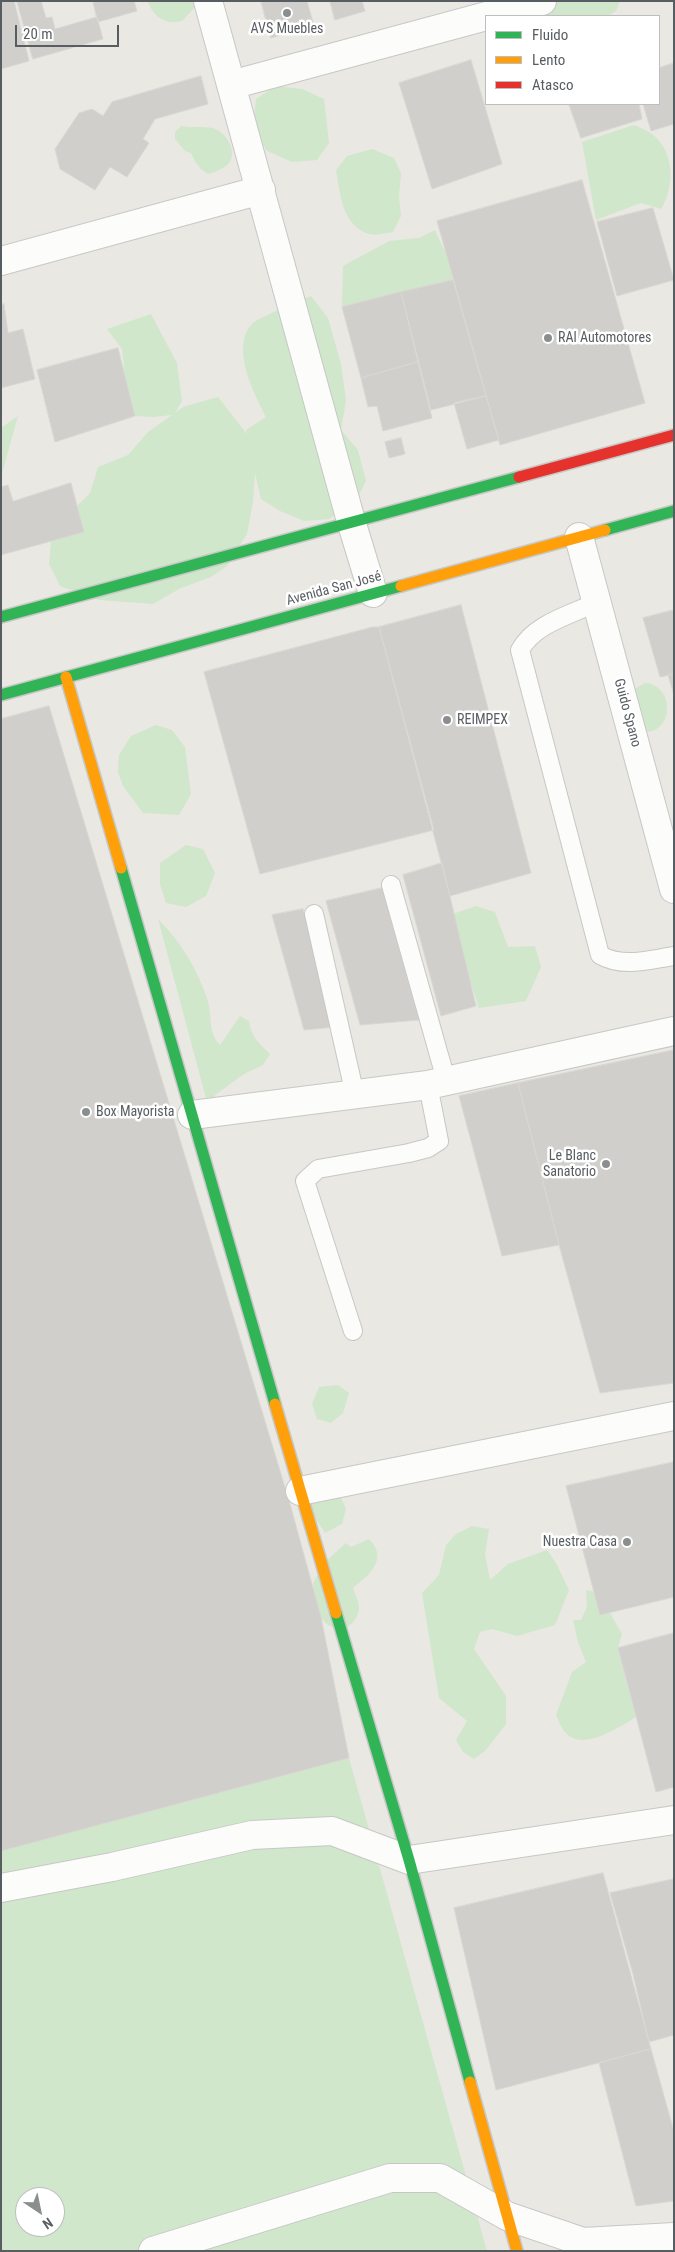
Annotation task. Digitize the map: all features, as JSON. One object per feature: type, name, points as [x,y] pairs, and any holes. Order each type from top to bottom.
[{"type":"street","points":[[208,1],[351,521],[373,593]]},
{"type":"street","points":[[490,15],[542,1]]},
{"type":"street","points":[[231,85],[485,16]]},
{"type":"street","points":[[1,261],[260,190]]},
{"type":"street","points":[[1,617],[674,435]]},
{"type":"street","name":"Avenida San José","points":[[1,695],[674,512]]},
{"type":"street","name":"Guido Spano","points":[[580,537],[674,889]]},
{"type":"street","points":[[66,677],[300,1491],[409,1860],[517,2251]]},
{"type":"street","points":[[192,1115],[355,1095],[437,1082],[674,1031]]},
{"type":"street","points":[[300,1491],[674,1416]]},
{"type":"street","points":[[1,1888],[112,1867],[252,1835],[332,1831],[409,1860],[674,1820]]},
{"type":"street","points":[[153,2251],[390,2178],[440,2178],[507,2216],[583,2242],[674,2237]]},
{"type":"lane","points":[[597,602],[536,630],[526,640],[520,650],[600,955],[611,961],[628,964],[674,956]]},
{"type":"lane","points":[[353,1331],[305,1181],[318,1169],[409,1153],[428,1148],[439,1141],[437,1082],[392,885]]},
{"type":"lane","points":[[314,914],[355,1095]]},
{"type":"green space","points":[[147,1],[198,1],[198,4],[182,21],[170,22],[160,18]]},
{"type":"green space","points":[[524,1],[620,1],[616,11],[610,15],[531,15]]},
{"type":"green space","points":[[276,86],[302,89],[324,99],[329,143],[317,160],[292,162],[267,151],[253,127],[256,99]]},
{"type":"green space","points":[[634,125],[652,134],[660,141],[665,150],[670,170],[669,190],[666,200],[661,209],[641,203],[596,220],[582,142]]},
{"type":"green space","points":[[181,126],[213,128],[222,133],[231,148],[232,153],[229,163],[225,167],[208,174],[205,172],[191,153],[185,151],[175,139],[175,132]]},
{"type":"green space","points":[[372,149],[394,158],[401,173],[399,196],[401,216],[393,232],[375,235],[360,230],[348,216],[341,198],[336,170],[347,156]]},
{"type":"green space","points":[[435,230],[446,254],[453,280],[342,307],[343,266],[389,241],[419,238]]},
{"type":"green space","points":[[311,296],[328,318],[341,364],[346,400],[341,430],[358,450],[366,481],[356,501],[329,519],[304,521],[280,511],[261,499],[255,473],[253,502],[247,534],[227,566],[211,577],[181,588],[153,604],[99,600],[60,586],[49,564],[51,541],[84,532],[77,506],[90,493],[98,467],[128,455],[148,432],[172,415],[154,417],[135,416],[125,375],[122,349],[107,329],[151,314],[177,363],[182,401],[175,413],[183,407],[218,397],[247,434],[246,430],[266,417],[246,370],[243,345],[246,334],[256,321]]},
{"type":"green space","points":[[18,416],[1,477],[1,428]]},
{"type":"green space","points":[[645,683],[655,686],[662,692],[666,700],[667,709],[666,718],[661,725],[654,731],[643,732],[631,691]]},
{"type":"green space","points":[[156,725],[172,730],[185,747],[191,794],[179,815],[143,813],[123,786],[118,772],[119,755],[131,736]]},
{"type":"green space","points":[[186,845],[203,849],[215,873],[206,896],[186,907],[166,903],[160,884],[160,863]]},
{"type":"green space","points":[[476,906],[495,912],[508,947],[535,946],[541,967],[526,1001],[479,1008],[463,959],[453,914]]},
{"type":"green space","points":[[158,919],[181,946],[198,976],[209,1004],[213,1035],[220,1045],[240,1016],[249,1021],[254,1036],[270,1054],[263,1065],[244,1074],[215,1095],[212,1108],[218,1117],[214,1128]]},
{"type":"green space","points":[[338,1385],[349,1393],[343,1413],[331,1423],[317,1419],[312,1404],[319,1387]]},
{"type":"green space","points":[[295,1487],[340,1495],[346,1509],[342,1524],[325,1533]]},
{"type":"green space","points":[[472,1526],[489,1529],[485,1555],[490,1580],[508,1564],[547,1550],[556,1563],[569,1590],[555,1625],[517,1636],[492,1629],[480,1632],[474,1649],[506,1696],[506,1724],[485,1751],[474,1759],[463,1752],[456,1740],[467,1721],[439,1698],[422,1593],[439,1575],[446,1545],[456,1534]]},
{"type":"green space","points":[[369,1539],[375,1546],[377,1560],[365,1578],[353,1588],[359,1605],[358,1615],[350,1625],[344,1628],[332,1627],[319,1614],[313,1583],[325,1562],[346,1543],[351,1547]]},
{"type":"green space","points":[[586,1590],[598,1592],[622,1634],[618,1648],[636,1717],[593,1739],[584,1740],[575,1739],[568,1735],[562,1728],[556,1715],[572,1672],[586,1662],[578,1642],[573,1620],[581,1620],[587,1607]]},
{"type":"green space","points":[[349,1758],[487,2251],[1,2251],[1,1851]]},
{"type":"building","points":[[1,1],[14,1],[29,61],[1,69]]},
{"type":"building","points":[[17,1],[41,1],[46,18],[52,17],[55,29],[97,17],[103,39],[33,59]]},
{"type":"building","points":[[93,1],[134,1],[137,11],[98,22]]},
{"type":"building","name":"AVS Muebles","points":[[261,1],[307,1],[314,26],[271,38]]},
{"type":"building","points":[[330,1],[362,1],[365,11],[335,20]]},
{"type":"building","points":[[471,60],[502,164],[432,189],[399,83]]},
{"type":"building","points":[[674,63],[674,124],[651,131],[643,105],[660,105],[660,68]]},
{"type":"building","points":[[201,76],[208,104],[155,119],[143,139],[149,143],[127,177],[110,167],[95,190],[60,169],[55,149],[79,113],[92,109],[103,116],[112,102]]},
{"type":"building","points":[[569,105],[639,105],[642,119],[581,138]]},
{"type":"building","name":"RAl Automotores","points":[[582,180],[645,403],[500,445],[437,221]]},
{"type":"building","points":[[653,208],[674,280],[617,296],[597,222]]},
{"type":"building","points":[[453,280],[486,396],[431,410],[401,292]]},
{"type":"building","points":[[401,292],[418,362],[361,378],[342,307]]},
{"type":"building","points":[[4,304],[8,333],[23,329],[35,379],[1,388],[1,305]]},
{"type":"building","points":[[118,348],[135,416],[55,442],[37,370]]},
{"type":"building","points":[[418,362],[432,418],[383,431],[377,406],[368,407],[361,378]]},
{"type":"building","points":[[486,396],[499,440],[467,449],[454,403]]},
{"type":"building","points":[[401,438],[405,454],[389,458],[385,442]]},
{"type":"building","points":[[71,483],[84,532],[1,555],[1,487],[8,485],[13,501]]},
{"type":"building","name":"REIMPEX","points":[[461,605],[531,873],[450,896],[379,627]]},
{"type":"building","points":[[674,610],[674,674],[660,677],[643,618]]},
{"type":"building","points":[[379,627],[434,830],[260,874],[204,672]]},
{"type":"building","points":[[674,674],[674,695],[668,675]]},
{"type":"building","name":"Box Mayorista","points":[[49,706],[290,1504],[321,1617],[349,1758],[1,1851],[1,719]]},
{"type":"building","points":[[442,863],[476,1006],[441,1016],[403,875]]},
{"type":"building","points":[[382,888],[419,1020],[360,1025],[326,901]]},
{"type":"building","points":[[303,909],[336,1027],[304,1030],[272,915]]},
{"type":"building","name":"Le Blanc Sanatorio","points":[[674,1050],[674,1383],[600,1393],[559,1245],[518,1083]]},
{"type":"building","points":[[518,1083],[559,1245],[502,1256],[459,1096]]},
{"type":"building","name":"Nuestra Casa","points":[[674,1462],[674,1597],[600,1615],[566,1486]]},
{"type":"building","points":[[674,1633],[674,1787],[656,1792],[618,1648]]},
{"type":"building","points":[[603,1873],[651,2049],[496,2090],[454,1908]]},
{"type":"building","points":[[674,1879],[674,2035],[649,2042],[633,1974],[610,1893]]},
{"type":"building","points":[[651,2049],[674,2132],[674,2201],[636,2206],[599,2063]]},
{"type":"traffic: fast","points":[[1,617],[519,477]]},
{"type":"traffic: fast","points":[[605,530],[674,511]]},
{"type":"traffic: fast","points":[[1,695],[401,586]]},
{"type":"traffic: fast","points":[[121,868],[275,1404]]},
{"type":"traffic: fast","points":[[336,1613],[409,1860],[470,2082]]},
{"type":"traffic: slow","points":[[401,586],[605,530]]},
{"type":"traffic: slow","points":[[66,677],[121,868]]},
{"type":"traffic: slow","points":[[275,1404],[336,1613]]},
{"type":"traffic: slow","points":[[470,2082],[517,2251]]},
{"type":"traffic: jam","points":[[519,477],[674,435]]},
{"type":"place","name":"AVS Muebles","points":[[287,13]]},
{"type":"place","name":"RAl Automotores","points":[[548,338]]},
{"type":"place","name":"REIMPEX","points":[[447,720]]},
{"type":"place","name":"Box Mayorista","points":[[86,1112]]},
{"type":"place","name":"Le Blanc Sanatorio","points":[[606,1164]]},
{"type":"place","name":"Nuestra Casa","points":[[627,1542]]}]
